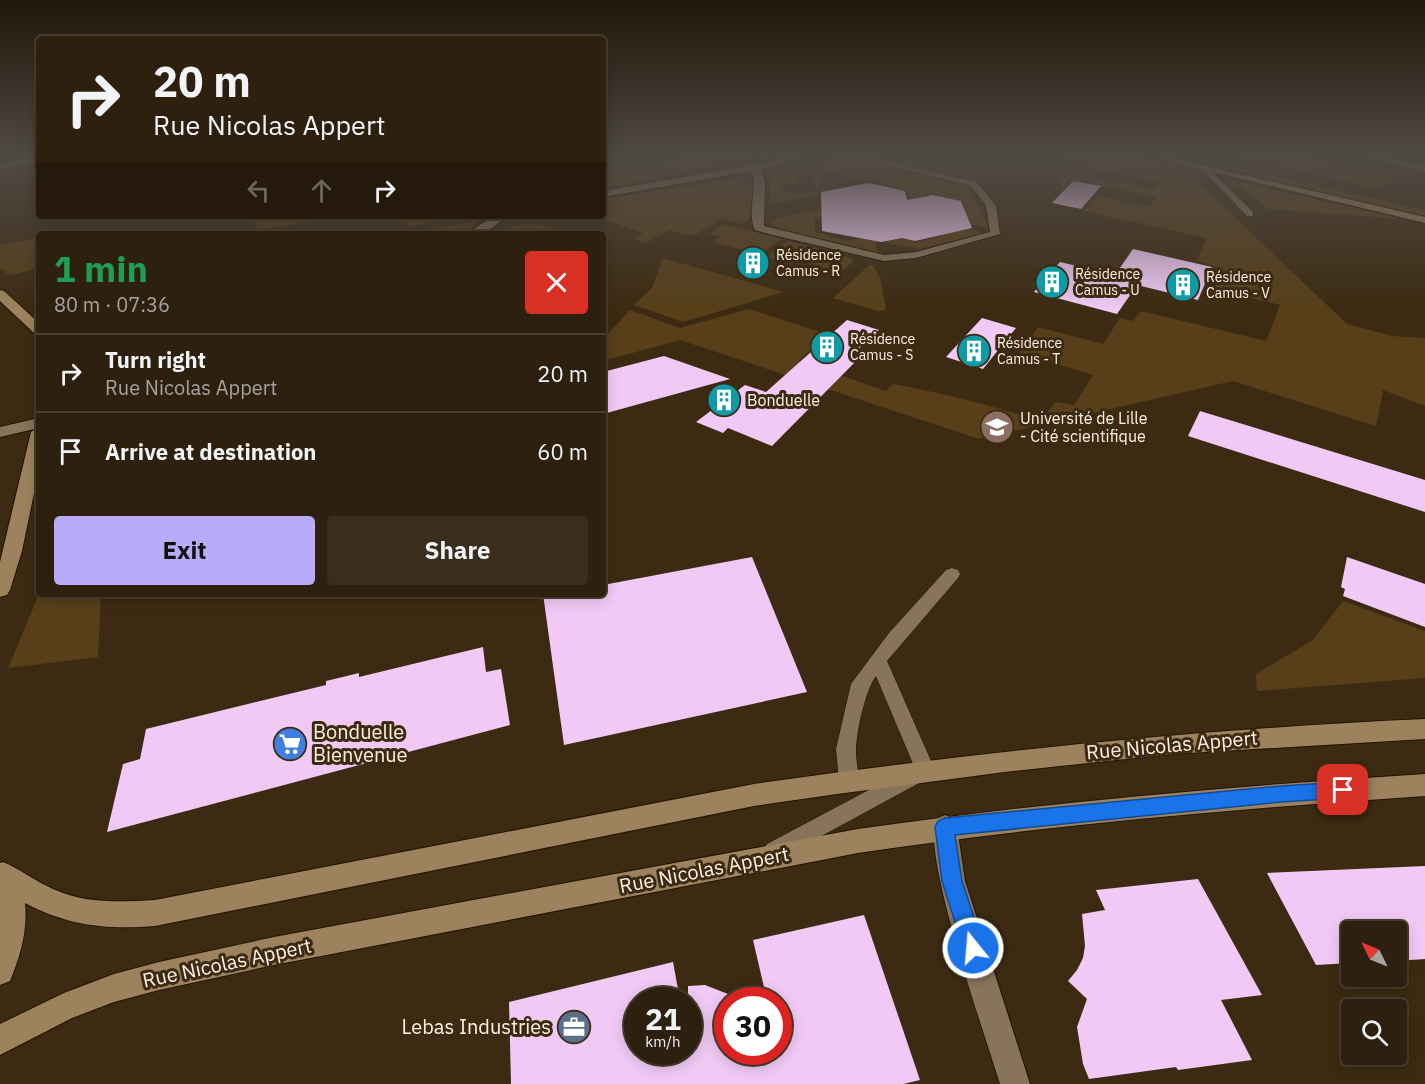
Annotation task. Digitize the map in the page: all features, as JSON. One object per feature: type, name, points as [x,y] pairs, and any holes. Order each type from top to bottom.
[{"type":"main road","points":[[1372,208],[1425,220]]},
{"type":"main road","points":[[0,294],[36,327]]},
{"type":"main road","points":[[0,590],[13,551],[36,446]]},
{"type":"main road","name":"Rue Nicolas Appert","points":[[2,874],[56,906],[85,914],[155,913],[754,795],[849,780],[925,770],[1259,737],[1425,729]]},
{"type":"main road","name":"Rue Nicolas Appert","points":[[0,1040],[64,1007],[114,988],[159,976],[286,949],[758,859],[945,827],[1281,794],[1425,785]]},
{"type":"main road","points":[[0,971],[11,935],[13,918],[12,903],[2,874]]},
{"type":"street","points":[[758,208],[759,228],[884,258],[916,255],[995,234],[996,217],[991,208]]},
{"type":"street","points":[[477,231],[498,219]]},
{"type":"street","points":[[0,432],[36,424]]},
{"type":"street","points":[[945,827],[952,881],[1015,1084]]},
{"type":"lane","points":[[1244,208],[1250,214]]},
{"type":"lane","points":[[849,780],[846,749],[861,684],[878,660],[952,574]]},
{"type":"lane","points":[[758,859],[925,770],[878,660]]},
{"type":"shaded area","points":[[606,208],[750,208],[749,220],[741,224],[721,219],[693,236],[669,230],[646,243],[634,239],[643,233],[602,219],[606,219]]},
{"type":"shaded area","points":[[966,208],[979,208],[989,228],[945,219],[968,214]]},
{"type":"shaded area","points":[[1086,208],[1225,208],[1347,324],[1392,336],[1425,338],[1425,406],[1383,390],[1376,426],[1233,381],[979,439],[680,340],[606,360],[606,336],[630,310],[680,328],[749,309],[827,334],[799,361],[886,391],[893,384],[968,400],[1041,421],[1055,402],[1074,405],[1093,375],[1020,353],[1038,327],[1103,344],[1120,318],[1133,321],[1141,311],[1266,341],[1280,305],[1210,288],[1219,267],[1197,261],[1207,238],[1083,211]]},
{"type":"shaded area","points":[[1266,208],[1352,208],[1402,219]]},
{"type":"shaded area","points":[[1386,208],[1425,210],[1425,217]]},
{"type":"shaded area","points":[[824,209],[838,213],[814,218],[815,232],[847,241],[874,235],[878,253],[812,238],[773,226],[772,222],[776,218]]},
{"type":"shaded area","points":[[254,219],[322,219],[257,230]]},
{"type":"shaded area","points":[[406,219],[449,219],[409,226]]},
{"type":"shaded area","points":[[476,221],[464,231],[423,231]]},
{"type":"shaded area","points":[[939,223],[982,234],[920,249],[886,243],[885,235],[916,242],[942,236]]},
{"type":"shaded area","points":[[521,224],[538,224],[561,231],[501,231]]},
{"type":"shaded area","points":[[723,224],[781,239],[760,255],[713,242],[721,237],[709,234]]},
{"type":"shaded area","points":[[36,239],[36,260],[33,270],[9,275],[0,268],[0,245]]},
{"type":"shaded area","points":[[788,241],[819,249],[804,262],[796,260],[791,264],[767,257]]},
{"type":"shaded area","points":[[826,251],[854,261],[835,276],[817,272],[822,267],[810,263]]},
{"type":"shaded area","points":[[663,258],[784,292],[683,322],[634,305],[652,288]]},
{"type":"shaded area","points":[[869,265],[873,265],[880,278],[886,308],[883,311],[833,298]]},
{"type":"shaded area","points":[[38,597],[101,597],[98,657],[8,668]]},
{"type":"shaded area","points":[[1343,601],[1425,631],[1425,678],[1257,691],[1256,674],[1313,640]]},
{"type":"building","points":[[821,208],[964,208],[972,228],[915,241],[902,238],[881,242],[822,231]]},
{"type":"building","points":[[1133,249],[1212,267],[1198,300],[1137,285],[1117,314],[1034,292],[1060,262],[1115,275]]},
{"type":"building","points":[[982,318],[1016,328],[983,369],[946,357]]},
{"type":"building","points":[[847,320],[879,330],[852,355],[859,358],[772,446],[728,428],[723,433],[696,422],[745,385],[766,392]]},
{"type":"building","points":[[664,356],[730,379],[606,413],[606,371]]},
{"type":"building","points":[[1200,411],[1425,480],[1425,512],[1188,436]]},
{"type":"building","points":[[752,557],[807,692],[564,745],[543,597],[606,597],[606,584]]},
{"type":"building","points":[[1347,557],[1425,584],[1425,627],[1343,596],[1345,589],[1341,587]]},
{"type":"building","name":"Bonduelle Bienvenue","points":[[483,647],[486,672],[501,669],[510,725],[107,832],[123,764],[140,759],[146,729],[326,685],[326,681],[359,673],[359,677]]},
{"type":"building","points":[[1425,866],[1425,959],[1407,960],[1407,921],[1341,921],[1341,964],[1316,965],[1267,873]]},
{"type":"building","points":[[1198,879],[1262,995],[1221,1000],[1252,1060],[1178,1070],[1176,1067],[1089,1079],[1083,1064],[1077,1027],[1087,999],[1068,981],[1083,958],[1085,946],[1082,914],[1105,910],[1096,890]]},
{"type":"building","points":[[864,915],[920,1080],[903,1084],[511,1084],[509,1002],[673,962],[678,987],[624,987],[624,1065],[702,1065],[702,987],[688,986],[705,985],[714,989],[714,1065],[792,1065],[792,987],[764,987],[753,940]]},
{"type":"place","name":"Résidence Camus - R","points":[[753,263]]},
{"type":"place","name":"Résidence Camus - U","points":[[1052,282]]},
{"type":"place","name":"Résidence Camus - V","points":[[1183,285]]},
{"type":"place","name":"Résidence Camus - S","points":[[827,347]]},
{"type":"place","name":"Résidence Camus - T","points":[[974,351]]},
{"type":"place","name":"Bonduelle","points":[[724,400]]},
{"type":"place","name":"Université de Lille ‐ Cité scientifique","points":[[997,427]]},
{"type":"place","name":"Bonduelle Bienvenue","points":[[290,744]]},
{"type":"place","name":"Lebas Industries","points":[[574,1027]]},
{"type":"route","points":[[973,948],[952,881],[945,827],[1343,790]]}]
